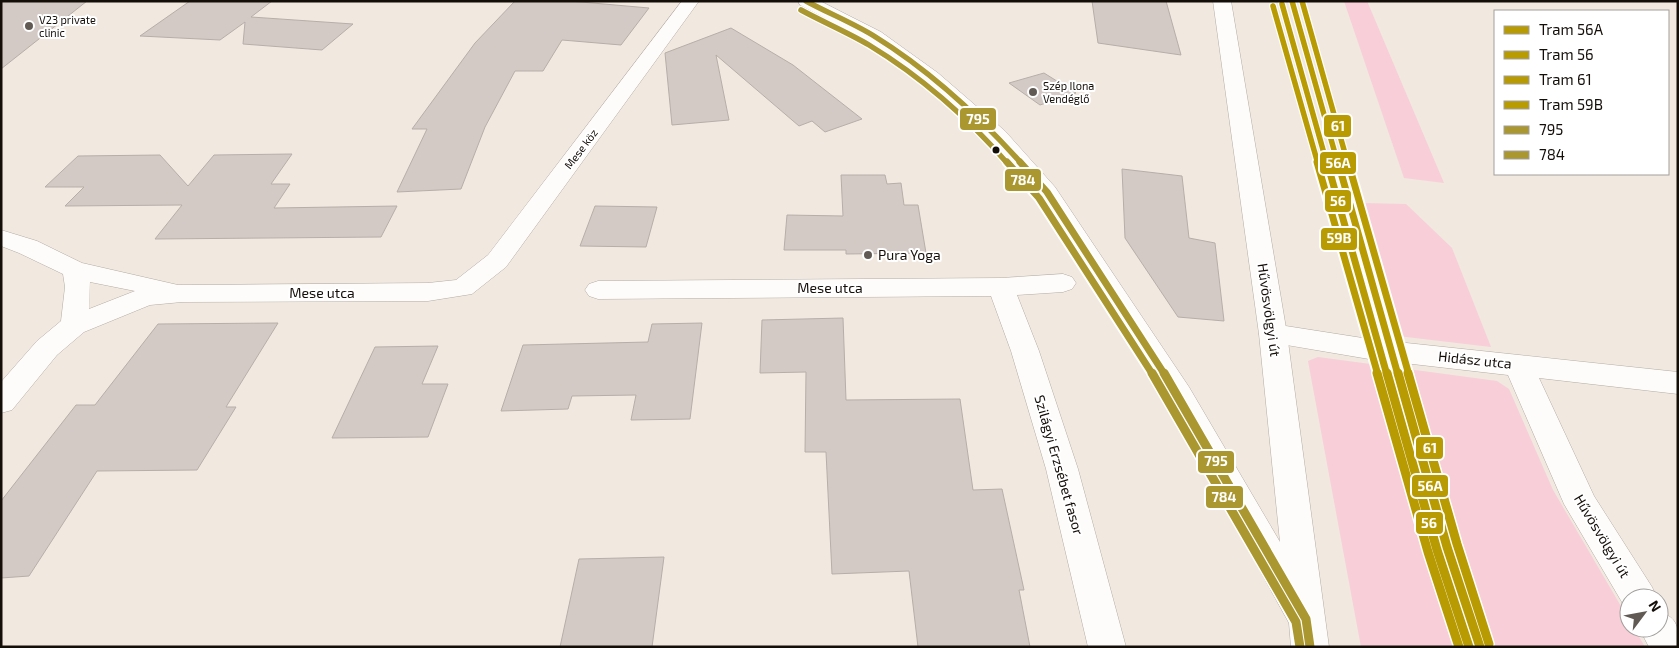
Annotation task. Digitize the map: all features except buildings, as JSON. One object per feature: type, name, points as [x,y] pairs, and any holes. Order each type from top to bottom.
[{"type":"street","name":"Mese köz","points":[[463,288],[497,261],[691,1]]},
{"type":"street","points":[[806,1],[874,36],[931,77],[997,136],[1047,192],[1178,395],[1308,633]]},
{"type":"street","name":"Hűvösvölgyi út","points":[[1222,1],[1273,334],[1308,633]]},
{"type":"street","name":"Mese utca","points":[[1,238],[28,247],[75,270],[182,293]]},
{"type":"street","points":[[74,325],[78,287],[75,270]]},
{"type":"street","name":"Mese utca","points":[[598,290],[1063,284]]},
{"type":"street","name":"Szilágyi Erzsébet fasor","points":[[1001,286],[1025,351],[1062,469],[1107,647]]},
{"type":"street","name":"Mese utca","points":[[1,402],[47,348],[74,325],[146,297],[182,293],[428,292],[463,288]]},
{"type":"street","name":"Hidász utca","points":[[1273,334],[1369,349],[1678,383]]},
{"type":"street","name":"Hűvösvölgyi út","points":[[1518,364],[1581,504],[1633,588]]},
{"type":"shaded area","points":[[1344,1],[1367,1],[1444,183],[1404,178]]},
{"type":"shaded area","points":[[1361,203],[1406,204],[1452,248],[1491,347],[1398,336]]},
{"type":"shaded area","points":[[1318,357],[1497,381],[1509,389],[1553,490],[1619,603],[1619,638],[1640,638],[1645,647],[1361,647],[1308,361]]},
{"type":"tram line","name":"56A","points":[[1292,1],[1447,547],[1480,647]]},
{"type":"tram line","name":"61","points":[[1302,1],[1457,544],[1489,644]]},
{"type":"tram line","name":"56","points":[[1282,4],[1437,550],[1469,647]]},
{"type":"tram line","name":"59B","points":[[1273,6],[1428,552],[1459,647]]},
{"type":"transit line","name":"795","points":[[806,1],[874,36],[931,77],[997,136],[1047,192],[1178,395],[1306,619],[1310,647]]},
{"type":"transit line","name":"784","points":[[801,10],[869,45],[925,85],[990,143],[1039,198],[1169,400],[1296,622],[1300,647]]},
{"type":"place","name":"V23 private clinic","points":[[29,26]]},
{"type":"place","name":"Szép Ilona Vendéglő","points":[[1033,92]]},
{"type":"place","name":"Pura Yoga","points":[[868,255]]}]
